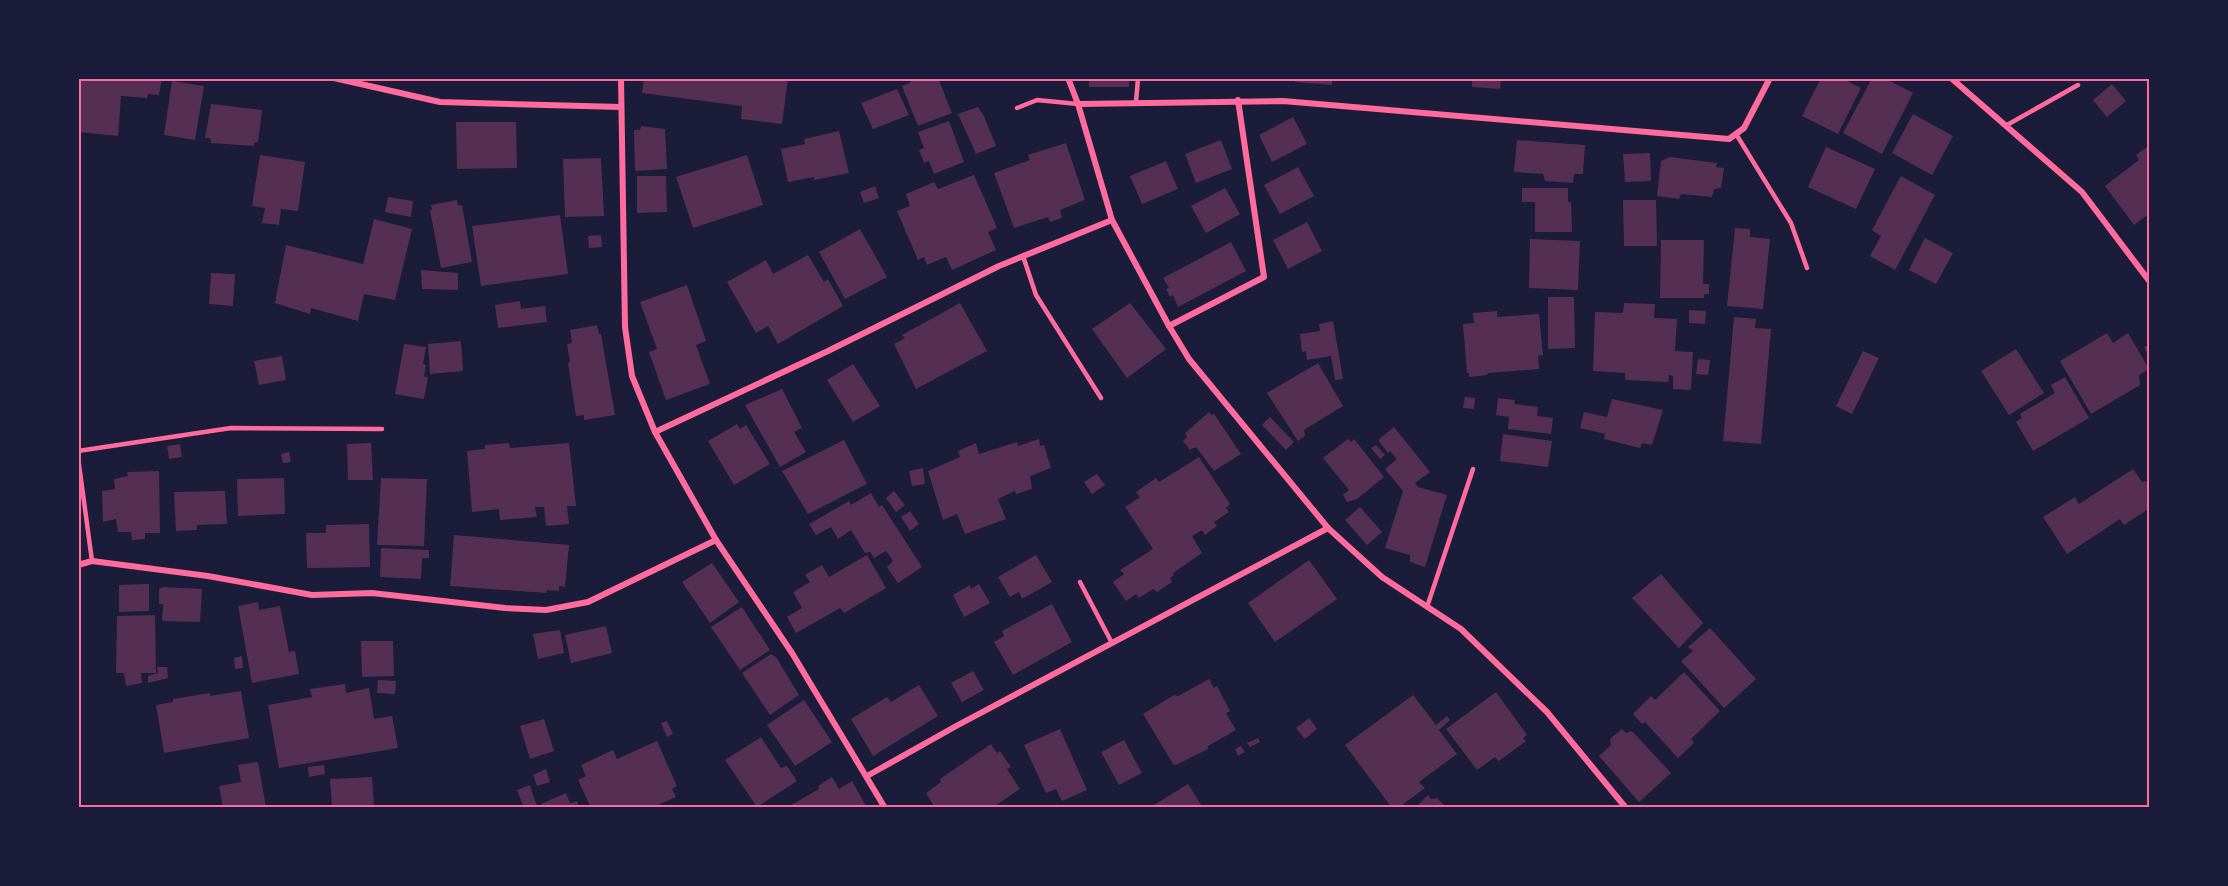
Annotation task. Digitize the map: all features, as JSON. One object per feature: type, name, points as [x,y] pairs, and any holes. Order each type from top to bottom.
[{"type":"street","points":[[334,78],[440,102],[621,107]]},
{"type":"street","points":[[621,78],[625,327],[632,376],[656,432],[716,540],[792,653],[885,808]]},
{"type":"street","points":[[1068,78],[1078,104],[1112,220],[1189,359],[1328,528],[1382,577],[1461,629],[1547,712],[1626,808]]},
{"type":"street","points":[[1078,104],[1283,100],[1729,139],[1744,128],[1770,78]]},
{"type":"street","points":[[1951,78],[2082,192],[2150,282]]},
{"type":"street","points":[[1169,326],[1263,277],[1238,100]]},
{"type":"street","points":[[656,432],[828,351],[999,266],[1112,220]]},
{"type":"street","points":[[867,776],[1328,528]]},
{"type":"street","points":[[78,565],[92,561],[208,576],[312,595],[372,593],[505,608],[546,610],[588,602],[716,540]]},
{"type":"lane","points":[[1136,102],[1138,78]]},
{"type":"lane","points":[[2007,126],[2078,86]]},
{"type":"lane","points":[[1017,108],[1037,100],[1078,104]]},
{"type":"lane","points":[[1736,134],[1791,223],[1807,268]]},
{"type":"lane","points":[[1023,256],[1036,295],[1101,398]]},
{"type":"lane","points":[[78,451],[231,428],[382,429]]},
{"type":"lane","points":[[78,457],[92,561]]},
{"type":"lane","points":[[1427,607],[1473,469]]},
{"type":"lane","points":[[1080,582],[1112,643]]},
{"type":"building","points":[[78,78],[162,78],[159,95],[148,94],[147,98],[121,96],[118,136],[78,132]]},
{"type":"building","points":[[644,78],[788,78],[782,124],[741,119],[742,106],[642,93]]},
{"type":"building","points":[[910,78],[938,78],[952,113],[918,126],[902,86],[911,82]]},
{"type":"building","points":[[1089,78],[1129,78],[1129,87],[1089,87]]},
{"type":"building","points":[[1295,78],[1332,78],[1332,85],[1295,82]]},
{"type":"building","points":[[1450,78],[1501,78],[1500,89],[1472,87],[1472,81],[1450,80]]},
{"type":"building","points":[[1821,78],[1841,78],[1861,88],[1838,134],[1802,116]]},
{"type":"building","points":[[1872,78],[1884,78],[1913,93],[1882,154],[1843,133]]},
{"type":"building","points":[[172,81],[204,86],[195,140],[164,135]]},
{"type":"building","points":[[2112,84],[2126,101],[2107,117],[2093,100]]},
{"type":"building","points":[[897,89],[909,115],[873,129],[861,103]]},
{"type":"building","points":[[211,104],[262,110],[258,142],[254,143],[254,146],[211,143],[210,138],[205,138]]},
{"type":"building","points":[[978,107],[996,146],[976,154],[958,114]]},
{"type":"building","points":[[1913,114],[1953,136],[1932,175],[1892,153]]},
{"type":"building","points":[[1293,117],[1307,144],[1272,162],[1259,135]]},
{"type":"building","points":[[949,121],[964,162],[934,174],[929,161],[924,163],[919,150],[924,148],[918,132]]},
{"type":"building","points":[[456,122],[516,122],[517,168],[457,169]]},
{"type":"building","points":[[641,126],[665,129],[667,169],[635,171],[634,130],[640,130]]},
{"type":"building","points":[[839,131],[849,173],[814,180],[814,177],[788,182],[781,149],[805,144],[804,139]]},
{"type":"building","points":[[1221,140],[1232,169],[1196,183],[1185,154]]},
{"type":"building","points":[[1517,140],[1585,145],[1583,174],[1574,174],[1573,183],[1545,181],[1543,174],[1514,172]]},
{"type":"building","points":[[1066,143],[1085,200],[1060,210],[1062,218],[1050,222],[1048,217],[1014,228],[994,173],[1030,160],[1028,155]]},
{"type":"building","points":[[2150,145],[2150,213],[2134,225],[2105,186],[2139,160],[2136,155]]},
{"type":"building","points":[[1826,147],[1875,169],[1856,209],[1808,187]]},
{"type":"building","points":[[1650,153],[1651,181],[1625,182],[1623,154]]},
{"type":"building","points":[[260,155],[305,162],[298,211],[281,209],[279,225],[262,223],[265,208],[252,206]]},
{"type":"building","points":[[747,155],[763,205],[693,228],[676,177]]},
{"type":"building","points":[[1670,157],[1717,163],[1716,167],[1724,168],[1721,188],[1714,189],[1712,197],[1681,194],[1679,199],[1657,196],[1661,161]]},
{"type":"building","points":[[601,158],[604,216],[565,217],[563,159]]},
{"type":"building","points":[[1166,161],[1178,189],[1142,204],[1130,176]]},
{"type":"building","points":[[1298,167],[1314,196],[1280,214],[1264,185]]},
{"type":"building","points":[[974,175],[997,228],[988,232],[996,250],[952,270],[946,257],[927,265],[924,257],[918,260],[897,211],[910,206],[906,194],[934,182],[938,189]]},
{"type":"building","points":[[637,176],[666,176],[667,212],[637,213]]},
{"type":"building","points":[[1901,176],[1935,195],[1895,270],[1870,256],[1881,236],[1872,230]]},
{"type":"building","points":[[875,186],[879,198],[864,203],[860,192]]},
{"type":"building","points":[[1225,188],[1240,214],[1206,233],[1191,206]]},
{"type":"building","points":[[1522,188],[1568,188],[1572,232],[1535,232],[1535,202],[1522,202]]},
{"type":"building","points":[[388,197],[413,201],[411,217],[385,212]]},
{"type":"building","points":[[457,200],[458,206],[462,205],[472,262],[441,268],[431,205]]},
{"type":"building","points":[[1623,200],[1656,200],[1657,246],[1624,246]]},
{"type":"building","points":[[560,215],[568,274],[481,286],[472,226]]},
{"type":"building","points":[[374,219],[412,229],[395,300],[364,294],[358,321],[311,308],[310,314],[275,303],[286,245],[363,264]]},
{"type":"building","points":[[1307,222],[1322,251],[1288,269],[1273,240]]},
{"type":"building","points":[[1735,228],[1750,229],[1750,237],[1770,239],[1763,309],[1727,306]]},
{"type":"building","points":[[860,229],[887,277],[845,299],[819,252]]},
{"type":"building","points":[[601,235],[602,247],[589,248],[588,236]]},
{"type":"building","points":[[1925,238],[1953,253],[1936,284],[1909,270]]},
{"type":"building","points":[[1530,239],[1580,241],[1578,290],[1529,288]]},
{"type":"building","points":[[1661,240],[1704,240],[1703,284],[1709,284],[1709,294],[1704,294],[1704,298],[1660,298]]},
{"type":"building","points":[[1231,242],[1246,271],[1178,307],[1173,295],[1170,297],[1166,289],[1169,288],[1163,278]]},
{"type":"building","points":[[808,255],[824,282],[828,279],[843,306],[778,344],[768,326],[756,333],[727,282],[766,260],[773,274]]},
{"type":"building","points":[[421,270],[458,273],[458,290],[422,289]]},
{"type":"building","points":[[211,273],[235,274],[233,306],[209,304]]},
{"type":"building","points":[[687,285],[706,341],[696,345],[710,384],[666,400],[649,352],[657,349],[640,302]]},
{"type":"building","points":[[1548,297],[1574,297],[1575,348],[1548,349]]},
{"type":"building","points":[[520,301],[521,309],[545,306],[547,322],[498,328],[495,305]]},
{"type":"building","points":[[960,303],[987,351],[916,389],[894,344],[905,338],[902,335]]},
{"type":"building","points":[[1130,303],[1166,349],[1127,378],[1092,329]]},
{"type":"building","points":[[1624,303],[1655,304],[1654,318],[1677,319],[1675,351],[1693,352],[1691,390],[1673,389],[1673,376],[1669,375],[1668,382],[1625,380],[1625,373],[1593,371],[1595,312],[1623,313]]},
{"type":"building","points":[[1689,310],[1706,311],[1705,324],[1689,323]]},
{"type":"building","points":[[1497,311],[1497,317],[1539,314],[1543,355],[1538,356],[1539,369],[1488,373],[1469,377],[1463,324],[1474,323],[1473,313]]},
{"type":"building","points":[[1734,317],[1756,319],[1755,328],[1771,329],[1761,444],[1723,441]]},
{"type":"building","points":[[1333,321],[1343,379],[1335,380],[1331,356],[1307,360],[1306,351],[1302,352],[1300,334],[1320,331],[1319,324]]},
{"type":"building","points":[[597,325],[599,334],[601,334],[615,415],[584,420],[584,415],[576,416],[567,344],[572,343],[570,330]]},
{"type":"building","points":[[2107,333],[2113,343],[2128,333],[2149,369],[2139,375],[2140,385],[2091,414],[2060,361]]},
{"type":"building","points":[[461,341],[463,371],[430,374],[428,344]]},
{"type":"building","points":[[404,344],[426,347],[423,364],[426,365],[424,377],[428,377],[424,399],[395,394]]},
{"type":"building","points":[[2150,344],[2150,358],[2144,347]]},
{"type":"building","points":[[2016,349],[2044,393],[2009,415],[1981,371]]},
{"type":"building","points":[[1863,351],[1879,358],[1852,414],[1836,406]]},
{"type":"building","points":[[282,356],[286,380],[259,385],[254,361]]},
{"type":"building","points":[[1698,359],[1710,360],[1708,375],[1696,374]]},
{"type":"building","points":[[1318,363],[1343,406],[1304,430],[1305,436],[1298,441],[1267,393]]},
{"type":"building","points":[[853,364],[880,406],[853,422],[827,380]]},
{"type":"building","points":[[2065,377],[2089,418],[2033,451],[2016,422],[2022,418],[2020,414],[2055,393],[2051,385]]},
{"type":"building","points":[[782,389],[802,428],[794,432],[806,452],[780,467],[745,405]]},
{"type":"building","points":[[1465,397],[1475,398],[1474,409],[1463,408]]},
{"type":"building","points":[[1498,398],[1515,400],[1514,404],[1538,407],[1537,416],[1553,418],[1551,434],[1508,429],[1509,417],[1496,415]]},
{"type":"building","points":[[1612,399],[1663,410],[1652,445],[1642,443],[1640,448],[1604,439],[1605,434],[1580,428],[1584,412],[1607,417]]},
{"type":"building","points":[[1209,412],[1211,415],[1214,414],[1241,454],[1214,471],[1196,447],[1190,450],[1183,441],[1187,437],[1185,433]]},
{"type":"building","points":[[1270,417],[1294,442],[1286,450],[1262,425]]},
{"type":"building","points":[[737,424],[740,429],[746,425],[770,464],[734,485],[708,441]]},
{"type":"building","points":[[1394,427],[1430,472],[1415,483],[1418,487],[1447,495],[1425,567],[1410,562],[1410,555],[1385,548],[1403,491],[1385,469],[1397,459],[1390,451],[1388,453],[1378,440]]},
{"type":"building","points":[[1503,434],[1552,441],[1548,467],[1500,461]]},
{"type":"building","points":[[1039,439],[1040,446],[1044,445],[1051,468],[1030,476],[1032,489],[1016,494],[1015,491],[998,499],[1006,519],[965,534],[957,514],[943,520],[928,471],[960,457],[958,451],[976,443],[979,454],[1017,442],[1018,446]]},
{"type":"building","points":[[1348,439],[1351,442],[1354,439],[1384,477],[1357,499],[1347,502],[1343,495],[1349,490],[1323,458]]},
{"type":"building","points":[[844,440],[867,484],[808,514],[782,471]]},
{"type":"building","points":[[371,443],[373,480],[348,480],[347,444]]},
{"type":"building","points":[[509,443],[510,448],[569,443],[576,506],[567,506],[569,524],[546,526],[544,507],[535,507],[537,517],[500,520],[499,509],[472,512],[467,451],[485,449],[485,445]]},
{"type":"building","points":[[180,444],[182,457],[169,459],[167,446]]},
{"type":"building","points":[[1376,445],[1385,455],[1380,459],[1371,448]]},
{"type":"building","points":[[289,452],[291,462],[283,463],[281,454]]},
{"type":"building","points":[[1199,457],[1230,504],[1226,508],[1229,512],[1214,522],[1217,526],[1205,535],[1202,530],[1192,536],[1202,553],[1173,573],[1174,575],[1170,578],[1172,582],[1157,592],[1153,589],[1139,598],[1136,594],[1126,601],[1113,582],[1124,574],[1120,570],[1153,549],[1125,507],[1140,497],[1136,492],[1156,478],[1159,482]]},
{"type":"building","points":[[923,468],[925,484],[912,486],[909,471]]},
{"type":"building","points":[[2133,469],[2142,482],[2146,481],[2150,486],[2150,508],[2124,525],[2120,519],[2067,554],[2043,517],[2075,497],[2079,504]]},
{"type":"building","points":[[159,471],[160,533],[145,533],[145,539],[132,540],[131,532],[118,532],[116,519],[103,522],[102,491],[115,489],[114,479],[128,476],[127,472]]},
{"type":"building","points":[[1097,474],[1105,485],[1092,494],[1084,482]]},
{"type":"building","points":[[284,478],[285,514],[238,516],[237,479]]},
{"type":"building","points":[[381,478],[427,479],[424,546],[377,545]]},
{"type":"building","points":[[225,491],[227,524],[197,525],[197,530],[176,531],[174,492]]},
{"type":"building","points":[[894,491],[905,505],[896,512],[886,498]]},
{"type":"building","points":[[871,493],[879,507],[882,505],[922,567],[898,583],[887,567],[893,561],[886,551],[874,558],[870,552],[865,553],[851,530],[838,539],[831,527],[816,535],[809,524],[849,501],[851,505]]},
{"type":"building","points":[[1360,507],[1382,532],[1367,545],[1345,520]]},
{"type":"building","points":[[910,511],[919,524],[910,531],[901,517]]},
{"type":"building","points":[[369,524],[370,567],[307,568],[306,533],[326,533],[326,525]]},
{"type":"building","points":[[454,535],[569,545],[565,587],[559,586],[559,591],[547,590],[546,593],[450,586]]},
{"type":"building","points":[[381,548],[429,550],[429,558],[422,558],[421,579],[380,577]]},
{"type":"building","points":[[867,555],[886,588],[844,613],[840,608],[796,633],[787,617],[802,608],[793,592],[810,582],[805,575],[822,565],[829,577]]},
{"type":"building","points":[[1036,555],[1052,582],[1022,599],[1019,592],[1010,597],[998,577]]},
{"type":"building","points":[[1309,560],[1337,599],[1275,642],[1248,603]]},
{"type":"building","points":[[712,563],[739,602],[710,623],[682,582]]},
{"type":"building","points":[[1661,574],[1703,623],[1679,648],[1632,598]]},
{"type":"building","points":[[149,584],[149,611],[119,612],[119,585]]},
{"type":"building","points":[[979,584],[990,603],[964,617],[953,595],[970,585],[971,589]]},
{"type":"building","points":[[163,587],[202,589],[200,622],[162,621],[163,604],[159,604],[159,589]]},
{"type":"building","points":[[258,602],[259,610],[280,606],[289,652],[295,651],[299,674],[252,683],[238,606]]},
{"type":"building","points":[[1052,604],[1072,642],[1013,675],[994,642],[1004,636],[1002,631]]},
{"type":"building","points":[[742,607],[770,650],[740,670],[711,627]]},
{"type":"building","points":[[155,615],[156,673],[141,673],[142,683],[126,686],[124,673],[116,673],[117,616]]},
{"type":"building","points":[[606,626],[612,653],[571,663],[565,635]]},
{"type":"building","points":[[1710,628],[1756,679],[1724,708],[1681,661],[1693,651],[1688,647]]},
{"type":"building","points":[[560,630],[564,653],[538,659],[533,634]]},
{"type":"building","points":[[361,641],[393,641],[394,676],[362,677]]},
{"type":"building","points":[[771,654],[776,657],[799,695],[770,715],[742,673]]},
{"type":"building","points":[[242,656],[243,668],[235,669],[234,658]]},
{"type":"building","points":[[157,667],[167,667],[168,678],[148,683],[148,676],[158,673]]},
{"type":"building","points":[[973,671],[984,690],[962,702],[951,683]]},
{"type":"building","points":[[1684,672],[1720,711],[1691,739],[1694,743],[1678,758],[1645,722],[1642,724],[1633,714],[1651,696],[1655,700]]},
{"type":"building","points":[[1209,679],[1214,688],[1217,686],[1230,711],[1226,713],[1236,730],[1208,746],[1208,749],[1176,765],[1173,764],[1143,714],[1174,695],[1178,696]]},
{"type":"building","points":[[378,680],[396,681],[395,694],[377,693]]},
{"type":"building","points":[[345,684],[346,693],[369,688],[374,719],[392,716],[398,748],[279,768],[268,705],[312,697],[310,689]]},
{"type":"building","points":[[919,685],[938,716],[873,756],[851,719],[887,697],[891,702]]},
{"type":"building","points":[[241,691],[249,738],[164,753],[156,705],[173,702],[173,699]]},
{"type":"building","points":[[1496,692],[1527,735],[1523,738],[1526,741],[1499,761],[1495,757],[1477,770],[1446,729]]},
{"type":"building","points":[[1413,695],[1436,725],[1447,716],[1450,720],[1439,730],[1457,754],[1419,782],[1425,788],[1398,808],[1392,808],[1345,745]]},
{"type":"building","points":[[804,700],[832,742],[795,766],[767,725]]},
{"type":"building","points":[[1309,718],[1317,729],[1305,739],[1296,728]]},
{"type":"building","points":[[544,719],[554,751],[530,759],[520,726]]},
{"type":"building","points":[[667,721],[673,734],[667,737],[661,723]]},
{"type":"building","points":[[1060,729],[1087,790],[1062,801],[1056,789],[1046,793],[1024,745]]},
{"type":"building","points":[[1622,729],[1626,733],[1632,731],[1671,773],[1639,802],[1599,756],[1611,745],[1610,739]]},
{"type":"building","points":[[761,737],[781,768],[787,766],[797,781],[757,807],[725,760]]},
{"type":"building","points":[[1258,738],[1260,742],[1250,747],[1247,743]]},
{"type":"building","points":[[1124,740],[1142,773],[1119,785],[1101,752]]},
{"type":"building","points":[[657,741],[677,786],[672,789],[676,797],[651,808],[591,808],[578,780],[586,776],[581,765],[613,750],[617,759]]},
{"type":"building","points":[[991,744],[997,753],[1000,751],[1011,767],[1007,769],[1020,789],[992,808],[935,808],[926,793],[941,782],[940,779]]},
{"type":"building","points":[[1241,746],[1245,752],[1238,756],[1235,749]]},
{"type":"building","points":[[258,762],[266,808],[223,808],[219,786],[241,782],[238,765]]},
{"type":"building","points":[[324,765],[325,774],[309,777],[308,767]]},
{"type":"building","points":[[546,769],[550,782],[537,786],[533,775]]},
{"type":"building","points":[[372,777],[374,808],[332,808],[330,779]]},
{"type":"building","points":[[832,777],[839,789],[852,781],[867,808],[786,808],[819,789],[818,786]]},
{"type":"building","points":[[1188,784],[1203,808],[1149,808]]},
{"type":"building","points":[[530,785],[538,808],[524,808],[517,790]]},
{"type":"building","points":[[566,793],[570,803],[577,801],[580,808],[543,808],[541,804]]},
{"type":"building","points":[[1428,795],[1431,799],[1437,798],[1447,808],[1415,808]]}]
